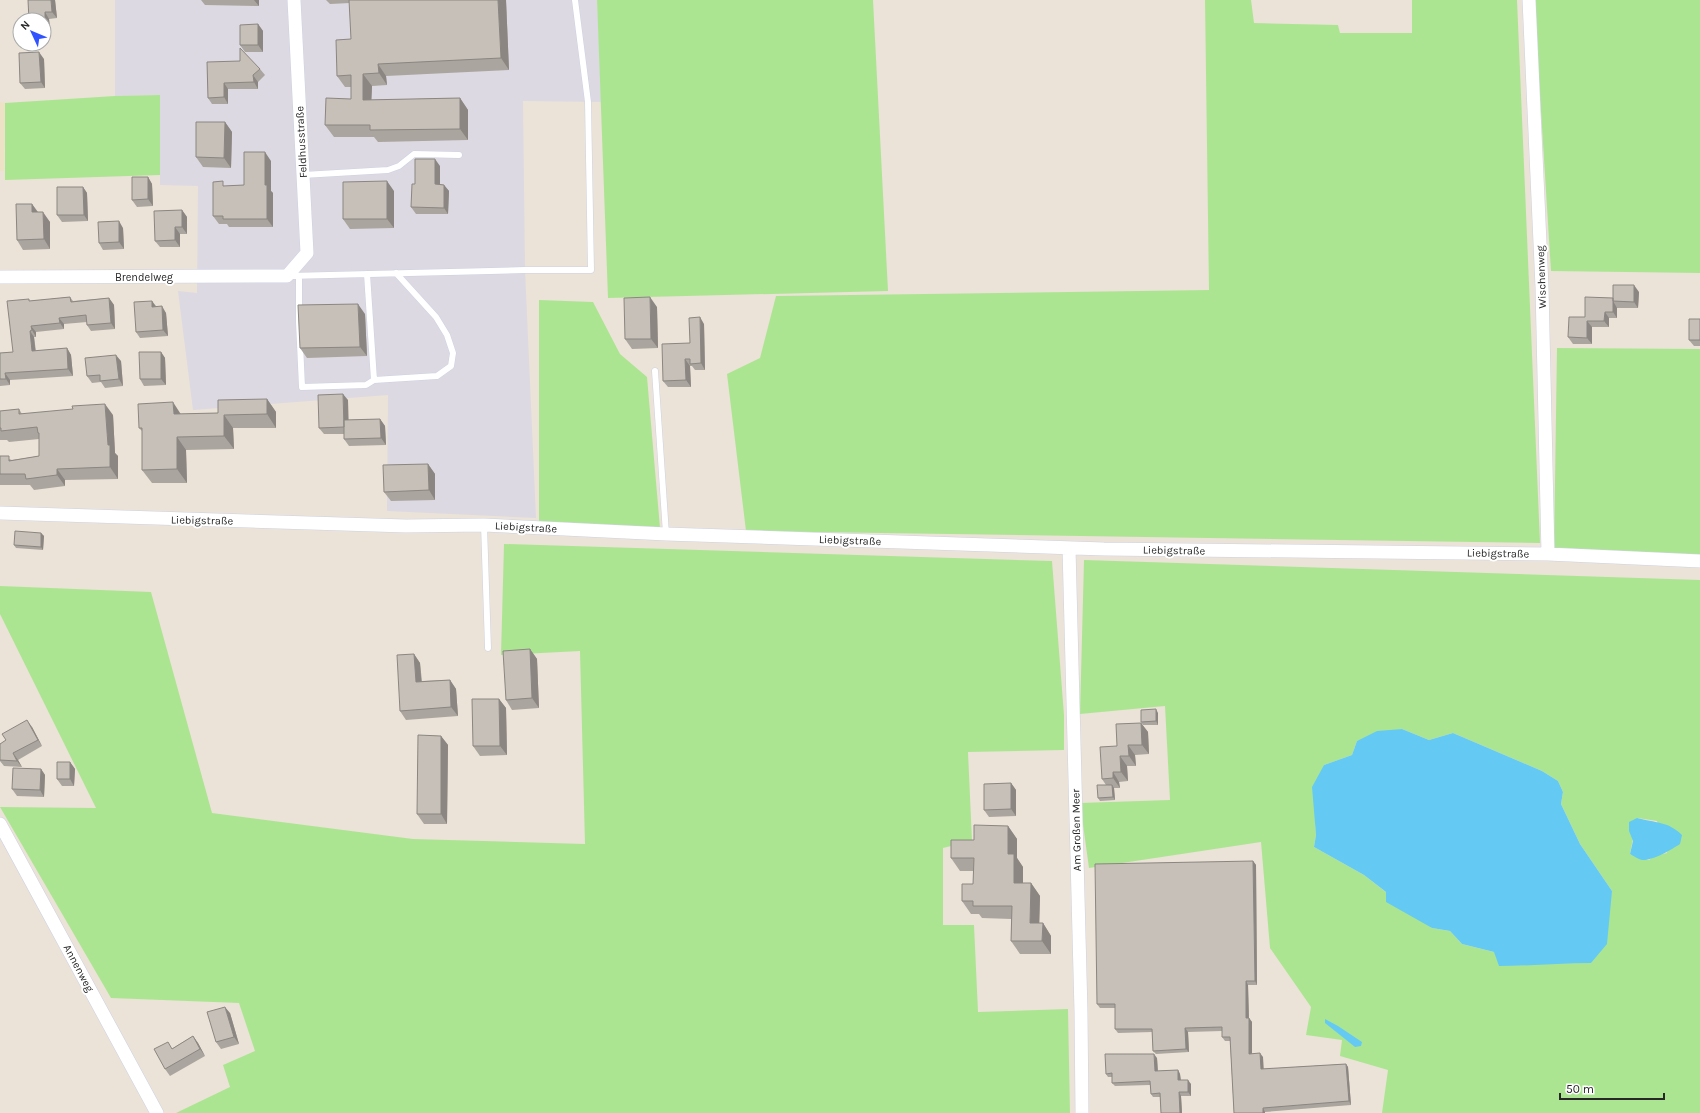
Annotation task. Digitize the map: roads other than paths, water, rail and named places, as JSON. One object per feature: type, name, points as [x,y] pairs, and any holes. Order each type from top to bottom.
[{"type":"street","name":"Feldhusstraße","points":[[293,276],[307,253],[294,0]]},
{"type":"street","name":"Wischenweg","points":[[1529,0],[1542,287],[1548,554]]},
{"type":"street","name":"Brendelweg","points":[[0,277],[293,276]]},
{"type":"street","name":"Liebigstraße","points":[[0,513],[406,526],[484,525],[666,534],[1104,549],[1548,554],[1700,561]]},
{"type":"street","name":"Am Großen Meer","points":[[1069,548],[1081,1012],[1082,1113]]},
{"type":"street","name":"Annenweg","points":[[0,824],[157,1113]]},
{"type":"lane","points":[[396,273],[436,317],[447,335],[453,353],[451,366],[437,376],[374,380],[366,385],[302,387],[299,322],[293,276],[396,273],[525,270],[591,270],[588,102],[575,0]]},
{"type":"lane","points":[[303,174],[388,170],[399,166],[414,154],[459,155]]},
{"type":"lane","points":[[367,274],[374,380]]},
{"type":"lane","points":[[654,371],[666,534]]},
{"type":"lane","points":[[484,525],[488,648]]},
{"type":"water","points":[[1402,729],[1429,740],[1453,733],[1542,771],[1558,781],[1563,792],[1561,804],[1580,844],[1612,891],[1607,944],[1591,963],[1499,966],[1494,952],[1462,944],[1450,931],[1432,928],[1386,902],[1386,892],[1364,875],[1314,847],[1316,835],[1312,787],[1324,765],[1352,755],[1357,741],[1377,731]]},
{"type":"water","points":[[1637,818],[1661,823],[1677,830],[1682,835],[1680,844],[1661,855],[1646,860],[1640,860],[1630,854],[1633,841],[1629,831],[1629,822]]},
{"type":"water","points":[[1325,1019],[1362,1042],[1361,1046],[1355,1047],[1325,1023]]}]
